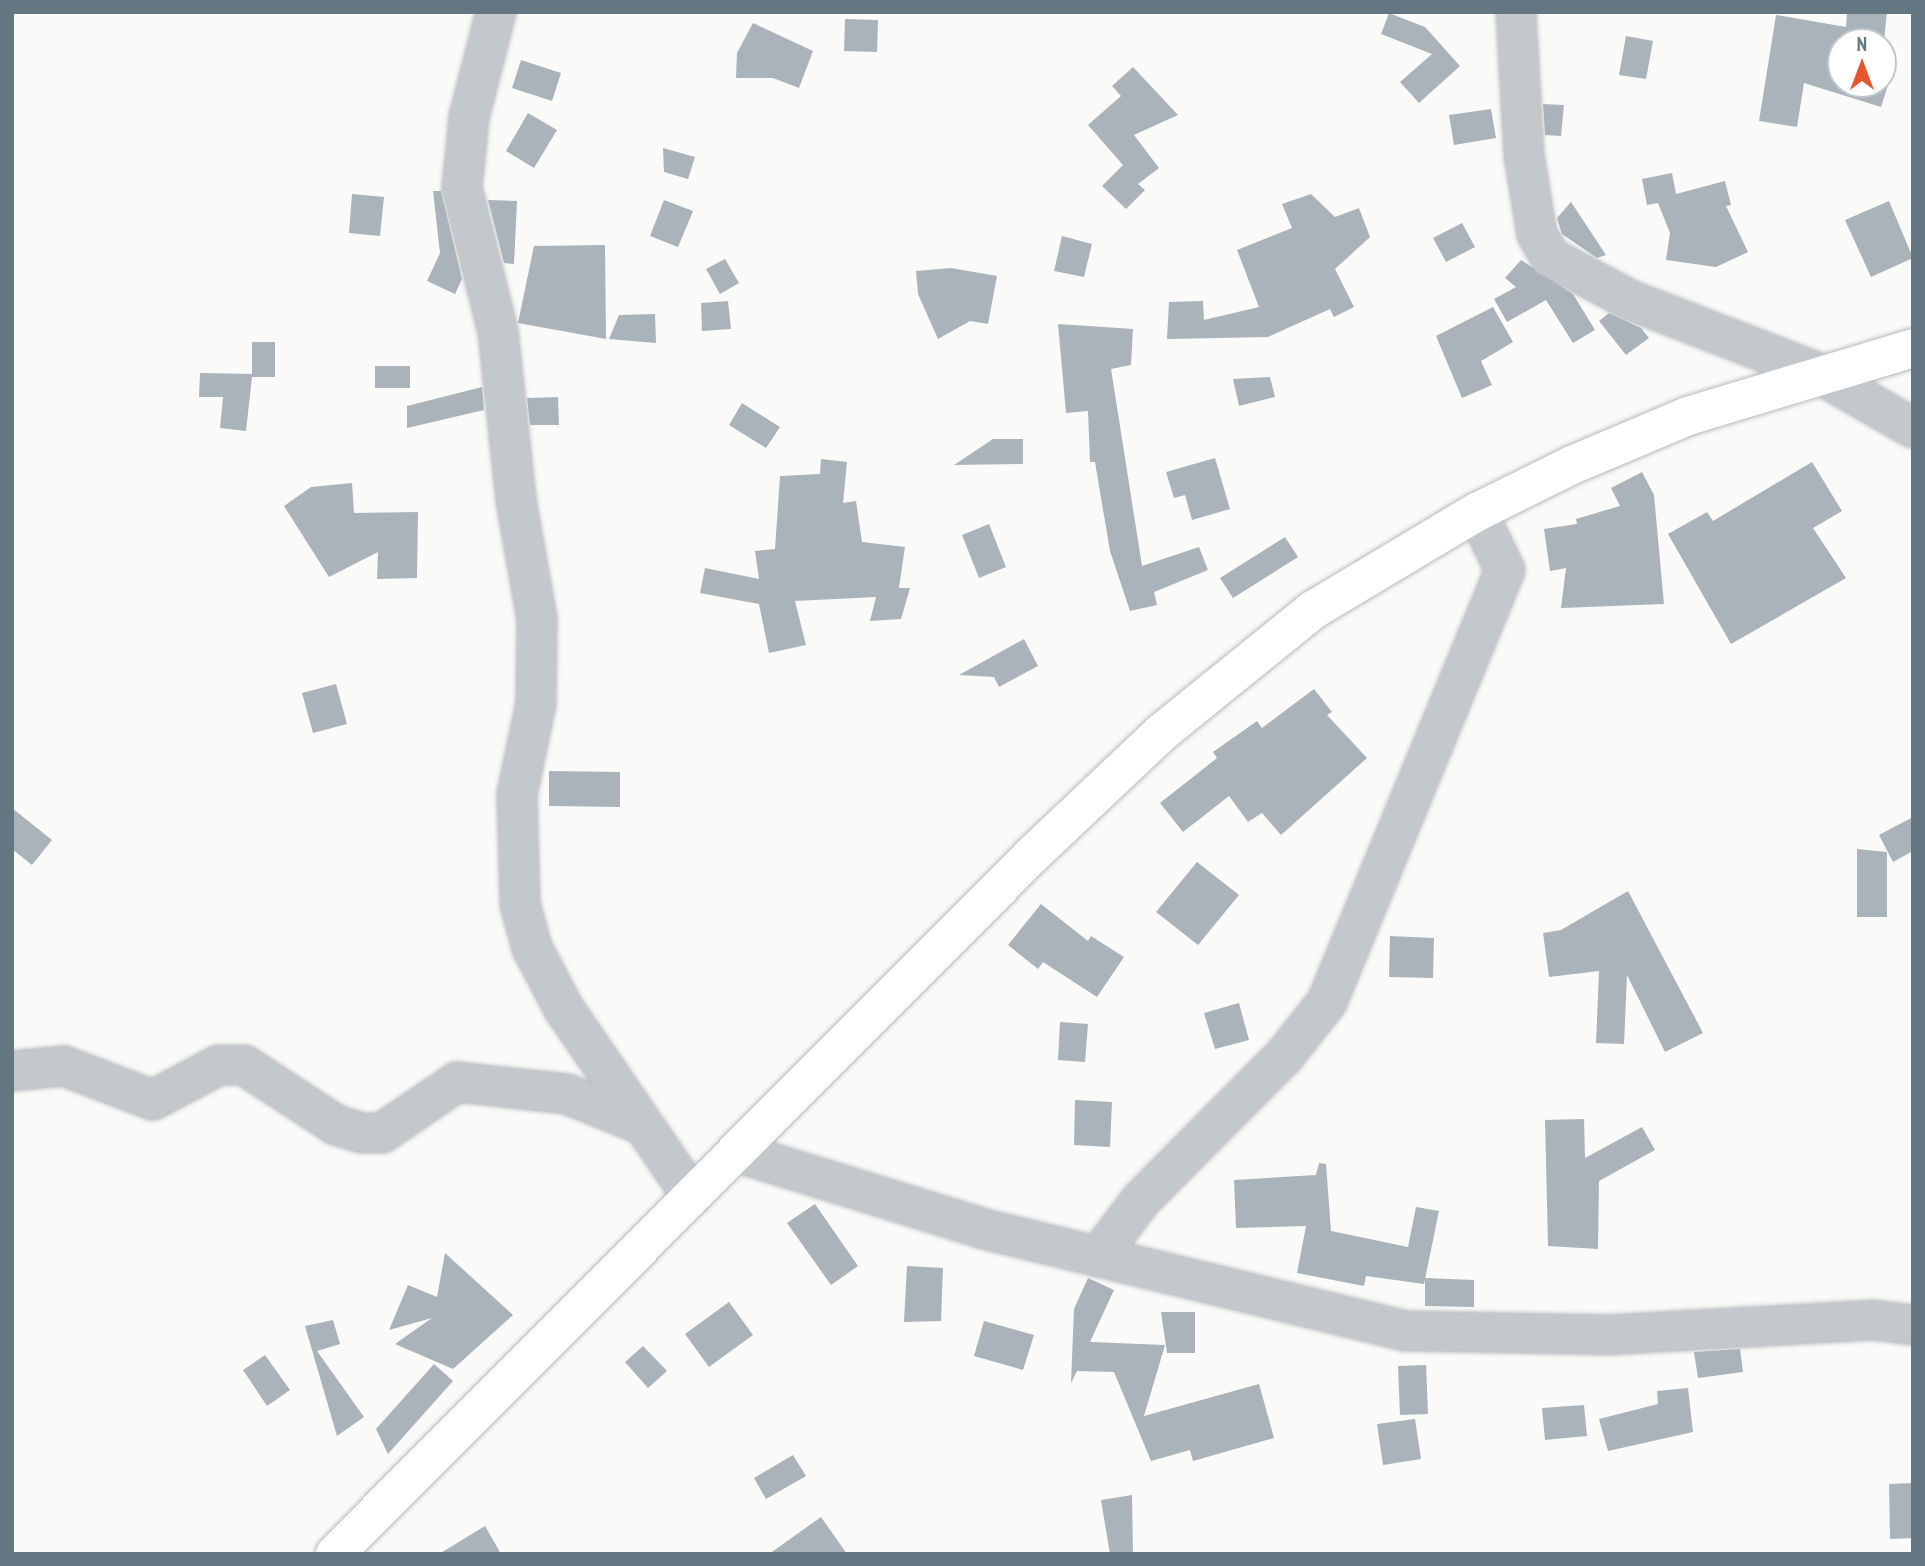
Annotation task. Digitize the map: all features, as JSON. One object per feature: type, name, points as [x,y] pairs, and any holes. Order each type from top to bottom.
[{"type":"main road","points":[[335,1554],[736,1152],[1161,733],[1313,610],[1477,512],[1688,416],[1816,372],[1913,348]]},
{"type":"street","points":[[496,12],[469,117],[463,188],[498,331],[516,500],[537,619],[536,703],[517,795],[520,904],[532,948],[564,1009],[636,1122],[692,1196]]},
{"type":"street","points":[[1517,12],[1524,155],[1537,234],[1551,258],[1630,300],[1816,372],[1913,428]]},
{"type":"street","points":[[1098,1257],[1141,1200],[1285,1055],[1327,1002],[1505,570],[1477,512]]},
{"type":"street","points":[[12,1071],[64,1066],[153,1100],[219,1065],[244,1065],[336,1125],[362,1133],[382,1133],[457,1082],[567,1094],[636,1122]]},
{"type":"street","points":[[736,1152],[984,1229],[1406,1331],[1606,1335],[1873,1320],[1913,1325]]},
{"type":"building","points":[[1847,12],[1887,12],[1885,28],[1827,28],[1827,90],[1804,83],[1797,127],[1759,121],[1776,15],[1846,27]]},
{"type":"building","points":[[1389,13],[1425,27],[1460,66],[1419,103],[1400,82],[1432,54],[1381,34]]},
{"type":"building","points":[[845,19],[878,20],[877,52],[844,51]]},
{"type":"building","points":[[753,23],[813,51],[799,88],[773,78],[736,78],[737,53]]},
{"type":"building","points":[[1626,36],[1653,41],[1646,79],[1619,75]]},
{"type":"building","points":[[521,60],[561,73],[552,101],[512,88]]},
{"type":"building","points":[[1133,67],[1178,115],[1134,135],[1159,168],[1138,184],[1145,190],[1126,209],[1102,186],[1123,165],[1088,125],[1121,96],[1112,86]]},
{"type":"building","points":[[1852,98],[1884,98],[1881,107]]},
{"type":"building","points":[[1543,104],[1564,105],[1561,136],[1545,135]]},
{"type":"building","points":[[1491,109],[1496,138],[1454,145],[1449,115]]},
{"type":"building","points":[[528,113],[557,130],[534,168],[506,151]]},
{"type":"building","points":[[663,148],[695,157],[688,179],[664,172]]},
{"type":"building","points":[[1672,173],[1676,194],[1725,181],[1731,205],[1726,206],[1748,252],[1716,267],[1666,260],[1670,233],[1658,203],[1647,205],[1642,179]]},
{"type":"building","points":[[433,191],[441,191],[462,279],[455,294],[427,281],[440,253]]},
{"type":"building","points":[[352,194],[384,197],[380,236],[349,233]]},
{"type":"building","points":[[1311,194],[1335,217],[1359,208],[1370,237],[1335,269],[1354,307],[1334,317],[1330,309],[1268,337],[1167,339],[1169,302],[1203,301],[1204,320],[1259,307],[1237,250],[1292,228],[1282,204]]},
{"type":"building","points":[[488,200],[517,201],[514,264],[504,263]]},
{"type":"building","points":[[664,200],[693,211],[678,247],[650,236]]},
{"type":"building","points":[[1889,201],[1913,258],[1871,277],[1845,220]]},
{"type":"building","points":[[1571,202],[1606,255],[1597,258],[1562,234],[1557,218]]},
{"type":"building","points":[[1462,223],[1475,247],[1446,262],[1433,238]]},
{"type":"building","points":[[1062,236],[1092,244],[1084,277],[1054,271]]},
{"type":"building","points":[[605,245],[606,339],[518,323],[534,246]]},
{"type":"building","points":[[725,259],[739,283],[720,294],[706,269]]},
{"type":"building","points":[[1521,260],[1573,294],[1595,330],[1573,343],[1546,300],[1507,322],[1494,299],[1516,287],[1505,278]]},
{"type":"building","points":[[951,268],[997,276],[988,324],[970,321],[938,339],[918,294],[916,271]]},
{"type":"building","points":[[728,301],[731,329],[702,331],[701,303]]},
{"type":"building","points":[[1493,307],[1513,342],[1481,361],[1492,385],[1462,398],[1436,336]]},
{"type":"building","points":[[1609,313],[1641,328],[1649,338],[1626,355],[1599,321]]},
{"type":"building","points":[[655,314],[656,343],[609,339],[619,315]]},
{"type":"building","points":[[1058,324],[1133,329],[1131,365],[1111,369],[1142,566],[1199,547],[1208,570],[1154,592],[1157,605],[1130,611],[1110,551],[1095,462],[1090,462],[1088,411],[1066,413]]},
{"type":"building","points":[[252,342],[275,342],[275,377],[252,377],[246,431],[220,428],[223,397],[199,397],[200,373],[252,374]]},
{"type":"building","points":[[375,366],[410,366],[410,388],[375,388]]},
{"type":"building","points":[[1270,377],[1275,397],[1239,406],[1233,379]]},
{"type":"building","points":[[482,387],[484,410],[407,428],[407,406]]},
{"type":"building","points":[[558,397],[559,425],[530,425],[527,398]]},
{"type":"building","points":[[742,403],[780,427],[766,448],[729,425]]},
{"type":"building","points":[[993,439],[1023,439],[1023,464],[954,465]]},
{"type":"building","points":[[1215,458],[1230,509],[1192,520],[1185,495],[1174,498],[1166,472]]},
{"type":"building","points":[[821,459],[847,462],[843,503],[856,501],[862,542],[905,547],[899,588],[910,588],[901,619],[870,621],[876,597],[795,601],[806,645],[769,653],[759,604],[700,593],[705,568],[759,579],[755,551],[775,549],[780,476],[820,474]]},
{"type":"building","points":[[1812,462],[1842,511],[1813,528],[1846,578],[1731,644],[1668,534],[1707,512],[1713,521]]},
{"type":"building","points":[[1642,472],[1654,495],[1664,604],[1561,608],[1566,568],[1550,571],[1544,529],[1577,524],[1576,519],[1620,506],[1611,488]]},
{"type":"building","points":[[352,483],[354,513],[418,512],[417,578],[377,579],[378,552],[329,577],[284,506],[311,487]]},
{"type":"building","points":[[989,524],[1006,567],[979,578],[962,535]]},
{"type":"building","points":[[1285,537],[1298,557],[1233,598],[1220,578]]},
{"type":"building","points":[[1024,639],[1038,666],[999,687],[994,677],[959,675]]},
{"type":"building","points":[[336,684],[347,724],[313,733],[302,693]]},
{"type":"building","points":[[1314,689],[1332,712],[1327,715],[1367,758],[1281,835],[1262,813],[1248,822],[1229,796],[1183,832],[1160,803],[1217,758],[1213,752],[1257,721],[1262,728]]},
{"type":"building","points":[[549,771],[620,772],[620,807],[549,806]]},
{"type":"building","points":[[12,808],[52,840],[32,865],[12,849]]},
{"type":"building","points":[[1913,817],[1913,851],[1893,862],[1879,835]]},
{"type":"building","points":[[1857,849],[1887,852],[1887,917],[1857,917]]},
{"type":"building","points":[[1197,862],[1239,895],[1198,945],[1156,912]]},
{"type":"building","points":[[1628,891],[1703,1033],[1665,1052],[1627,975],[1624,1044],[1596,1043],[1599,971],[1549,977],[1543,933],[1561,930]]},
{"type":"building","points":[[1041,904],[1088,941],[1091,936],[1124,957],[1097,997],[1043,962],[1038,969],[1008,945]]},
{"type":"building","points":[[1390,936],[1434,938],[1433,978],[1389,977]]},
{"type":"building","points":[[1239,1003],[1249,1040],[1215,1049],[1204,1013]]},
{"type":"building","points":[[1060,1022],[1088,1024],[1085,1062],[1058,1060]]},
{"type":"building","points":[[1075,1100],[1112,1102],[1110,1147],[1074,1145]]},
{"type":"building","points":[[1584,1119],[1585,1158],[1642,1127],[1655,1150],[1599,1181],[1598,1249],[1548,1246],[1545,1120]]},
{"type":"building","points":[[1319,1163],[1326,1164],[1331,1231],[1408,1247],[1416,1207],[1439,1211],[1424,1284],[1366,1276],[1364,1286],[1297,1273],[1306,1226],[1236,1228],[1234,1180],[1316,1175]]},
{"type":"building","points":[[815,1204],[858,1266],[831,1285],[787,1223]]},
{"type":"building","points":[[445,1253],[513,1315],[453,1369],[395,1344],[432,1318],[389,1330],[408,1285],[437,1297]]},
{"type":"building","points":[[907,1266],[943,1268],[941,1321],[904,1322]]},
{"type":"building","points":[[1088,1278],[1114,1290],[1090,1342],[1165,1345],[1144,1416],[1259,1384],[1274,1438],[1193,1461],[1190,1450],[1151,1461],[1114,1372],[1077,1371],[1071,1383],[1074,1309]]},
{"type":"building","points":[[1425,1278],[1474,1280],[1474,1307],[1425,1306]]},
{"type":"building","points":[[729,1302],[753,1335],[709,1367],[685,1334]]},
{"type":"building","points":[[1161,1312],[1195,1312],[1195,1353],[1167,1353]]},
{"type":"building","points":[[333,1320],[340,1344],[317,1351],[364,1417],[337,1436],[305,1326]]},
{"type":"building","points":[[984,1321],[1034,1335],[1023,1370],[974,1356]]},
{"type":"building","points":[[643,1346],[667,1371],[648,1388],[625,1362]]},
{"type":"building","points":[[1740,1349],[1743,1372],[1698,1378],[1694,1352]]},
{"type":"building","points":[[265,1355],[290,1390],[267,1406],[243,1370]]},
{"type":"building","points":[[434,1364],[453,1381],[388,1454],[376,1429]]},
{"type":"building","points":[[1426,1365],[1428,1414],[1400,1415],[1398,1366]]},
{"type":"building","points":[[1688,1388],[1693,1432],[1608,1451],[1599,1419],[1658,1404],[1657,1391]]},
{"type":"building","points":[[1584,1405],[1587,1436],[1545,1440],[1542,1408]]},
{"type":"building","points":[[1415,1419],[1421,1459],[1383,1465],[1377,1424]]},
{"type":"building","points":[[793,1455],[806,1476],[766,1499],[754,1478]]},
{"type":"building","points":[[1913,1483],[1913,1538],[1890,1539],[1889,1484]]},
{"type":"building","points":[[1132,1495],[1133,1554],[1110,1554],[1101,1500]]},
{"type":"building","points":[[821,1517],[847,1554],[769,1554]]},
{"type":"building","points":[[485,1526],[501,1554],[439,1554]]}]
